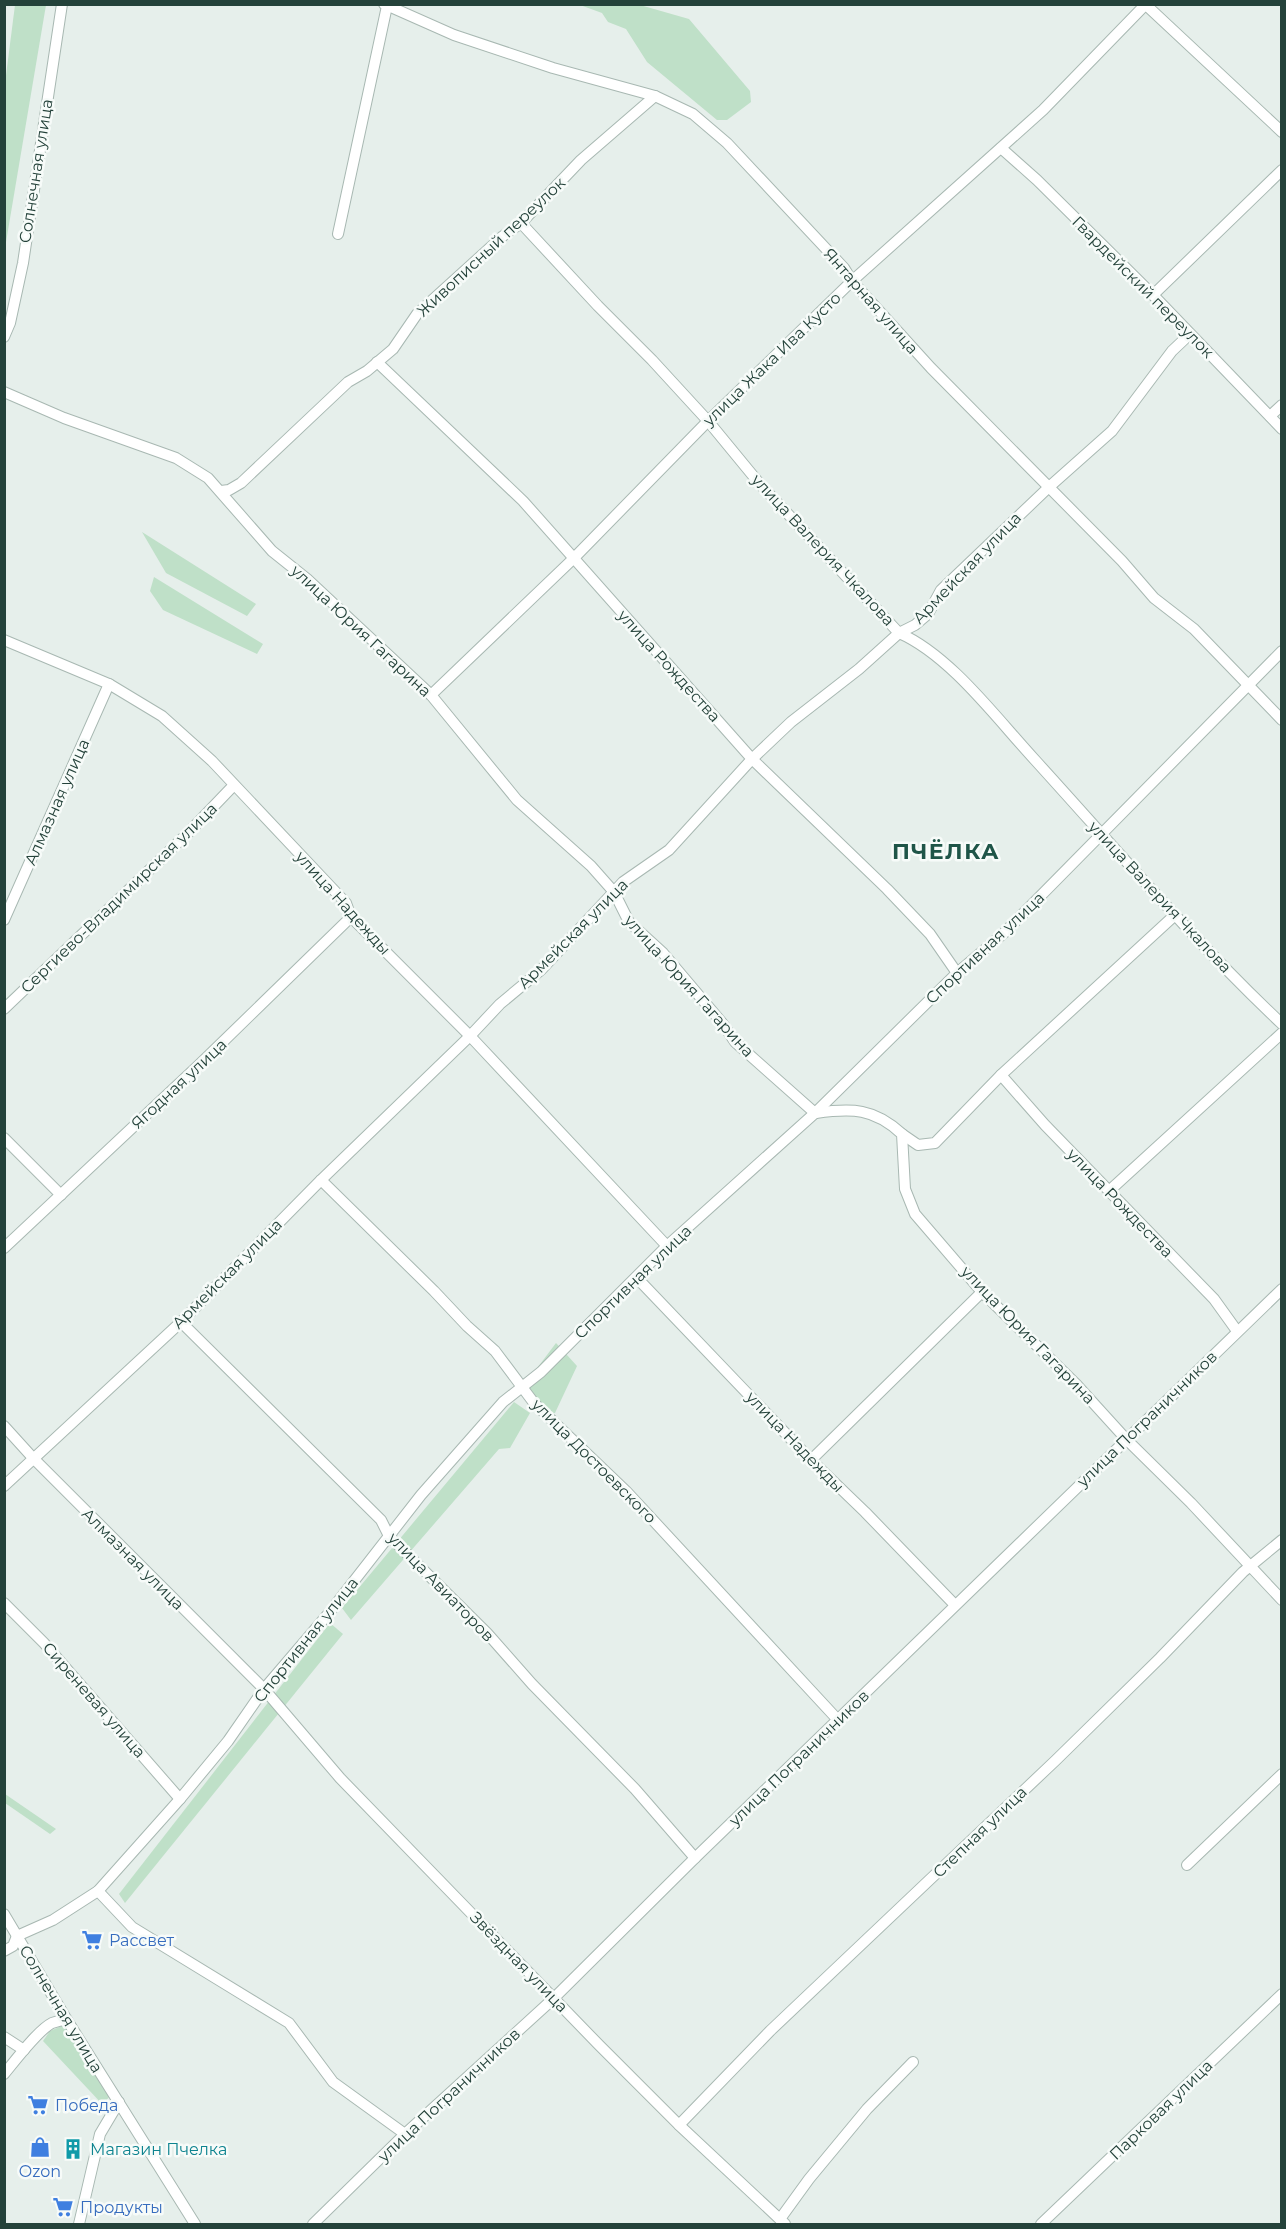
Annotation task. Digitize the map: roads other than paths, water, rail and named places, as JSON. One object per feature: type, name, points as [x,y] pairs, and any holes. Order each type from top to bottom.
[{"type":"street","name":"Солнечная улица","points":[[4,337],[10,323],[23,263],[62,4]]},
{"type":"street","points":[[338,234],[386,5]]},
{"type":"street","name":"Янтарная улица","points":[[386,5],[454,35],[553,68],[655,96],[693,114],[727,143],[844,268],[852,281],[931,368],[1122,561],[1154,598],[1194,629],[1281,720]]},
{"type":"street","points":[[1145,5],[1281,132]]},
{"type":"street","name":"улица Жака Ива Кусто","points":[[431,695],[573,559],[708,421],[852,281],[1043,110],[1145,5]]},
{"type":"street","name":"Живописный переулок","points":[[221,491],[230,490],[241,483],[348,382],[393,349],[417,314],[520,223],[581,160],[655,96]]},
{"type":"street","name":"Гвардейский переулок","points":[[1001,148],[1037,180],[1153,294],[1281,429]]},
{"type":"street","points":[[1153,294],[1281,170]]},
{"type":"street","name":"улица Валерия Чкалова","points":[[520,223],[708,421],[759,483],[899,633],[917,641],[963,682],[1175,915],[1281,1024]]},
{"type":"street","name":"Армейская улица","points":[[4,1486],[181,1322],[500,1004],[541,970],[623,882],[669,850],[752,759],[790,722],[859,669],[899,633],[927,614],[941,590],[1048,487],[1112,431],[1172,351],[1190,334]]},
{"type":"street","name":"улица Рождества","points":[[377,362],[523,501],[752,759],[887,889],[930,934],[957,973]]},
{"type":"street","name":"улица Юрия Гагарина","points":[[4,392],[64,418],[176,458],[208,478],[272,551],[315,586],[431,695],[517,800],[591,866],[614,892],[629,922],[663,953],[723,1024],[735,1042],[815,1113]]},
{"type":"street","points":[[1270,416],[1281,405]]},
{"type":"street","name":"улица Надежды","points":[[4,640],[109,684],[162,716],[212,760],[346,903],[351,917],[470,1036],[667,1246]]},
{"type":"street","name":"Спортивная улица","points":[[17,1936],[53,1920],[98,1891],[180,1799],[228,1741],[264,1689],[329,1613],[421,1495],[503,1402],[541,1372],[667,1246],[815,1113],[957,973],[1004,933],[1281,651]]},
{"type":"street","name":"Алмазная улица","points":[[4,920],[109,684]]},
{"type":"street","name":"Сергиево-Владимирская улица","points":[[4,1009],[188,833],[234,785]]},
{"type":"street","points":[[815,1113],[834,1110],[864,1111],[888,1122],[918,1145],[935,1143],[1001,1076],[1175,915]]},
{"type":"street","name":"Ягодная улица","points":[[4,1248],[199,1065],[351,917]]},
{"type":"street","points":[[1109,1191],[1281,1033]]},
{"type":"street","name":"улица Рождества","points":[[1001,1076],[1045,1125],[1214,1299],[1237,1331]]},
{"type":"street","name":"улица Юрия Гагарина","points":[[902,1134],[905,1190],[915,1214],[982,1292],[1076,1384],[1281,1599]]},
{"type":"street","points":[[4,1138],[61,1195]]},
{"type":"street","name":"улица Достоевского","points":[[321,1180],[434,1291],[466,1326],[495,1351],[534,1403],[626,1491],[837,1720]]},
{"type":"street","name":"улица Надежды","points":[[637,1278],[811,1460],[955,1605]]},
{"type":"street","name":"улица Пограничников","points":[[313,2224],[405,2134],[554,1999],[695,1858],[1281,1289]]},
{"type":"street","points":[[811,1460],[982,1292]]},
{"type":"street","name":"улица Авиаторов","points":[[181,1322],[381,1520],[389,1536],[487,1633],[532,1684],[635,1789],[695,1858]]},
{"type":"street","name":"Алмазная улица","points":[[4,1426],[33,1458],[264,1689]]},
{"type":"street","name":"Степная улица","points":[[679,2125],[770,2031],[1056,1760],[1160,1658],[1243,1572],[1281,1540]]},
{"type":"street","name":"Сиреневая улица","points":[[4,1603],[44,1643],[180,1799]]},
{"type":"street","name":"Звёздная улица","points":[[264,1689],[340,1778],[554,1999],[679,2125],[782,2222]]},
{"type":"street","points":[[1187,1865],[1281,1774]]},
{"type":"street","points":[[98,1891],[132,1928],[289,2023],[333,2082],[405,2134]]},
{"type":"street","name":"Солнечная улица","points":[[4,1914],[195,2224]]},
{"type":"street","points":[[5,1951],[13,1946],[17,1936]]},
{"type":"street","name":"Парковая улица","points":[[1041,2224],[1281,1994]]},
{"type":"street","points":[[4,2074],[24,2050],[53,2022],[67,2019]]},
{"type":"street","points":[[4,2037],[24,2050]]},
{"type":"street","points":[[782,2222],[808,2179],[867,2109],[913,2062]]},
{"type":"street","points":[[79,2224],[100,2134],[119,2102]]},
{"type":"place","name":"Рассвет","points":[[92,1940]]},
{"type":"place","name":"Победа","points":[[38,2105]]},
{"type":"place","name":"Ozon","points":[[40,2147]]},
{"type":"place","name":"Магазин Пчелка","points":[[73,2149]]},
{"type":"place","name":"Продукты","points":[[63,2207]]},
{"type":"district","name":"ПЧЁЛКА","points":[[946,851]]}]
